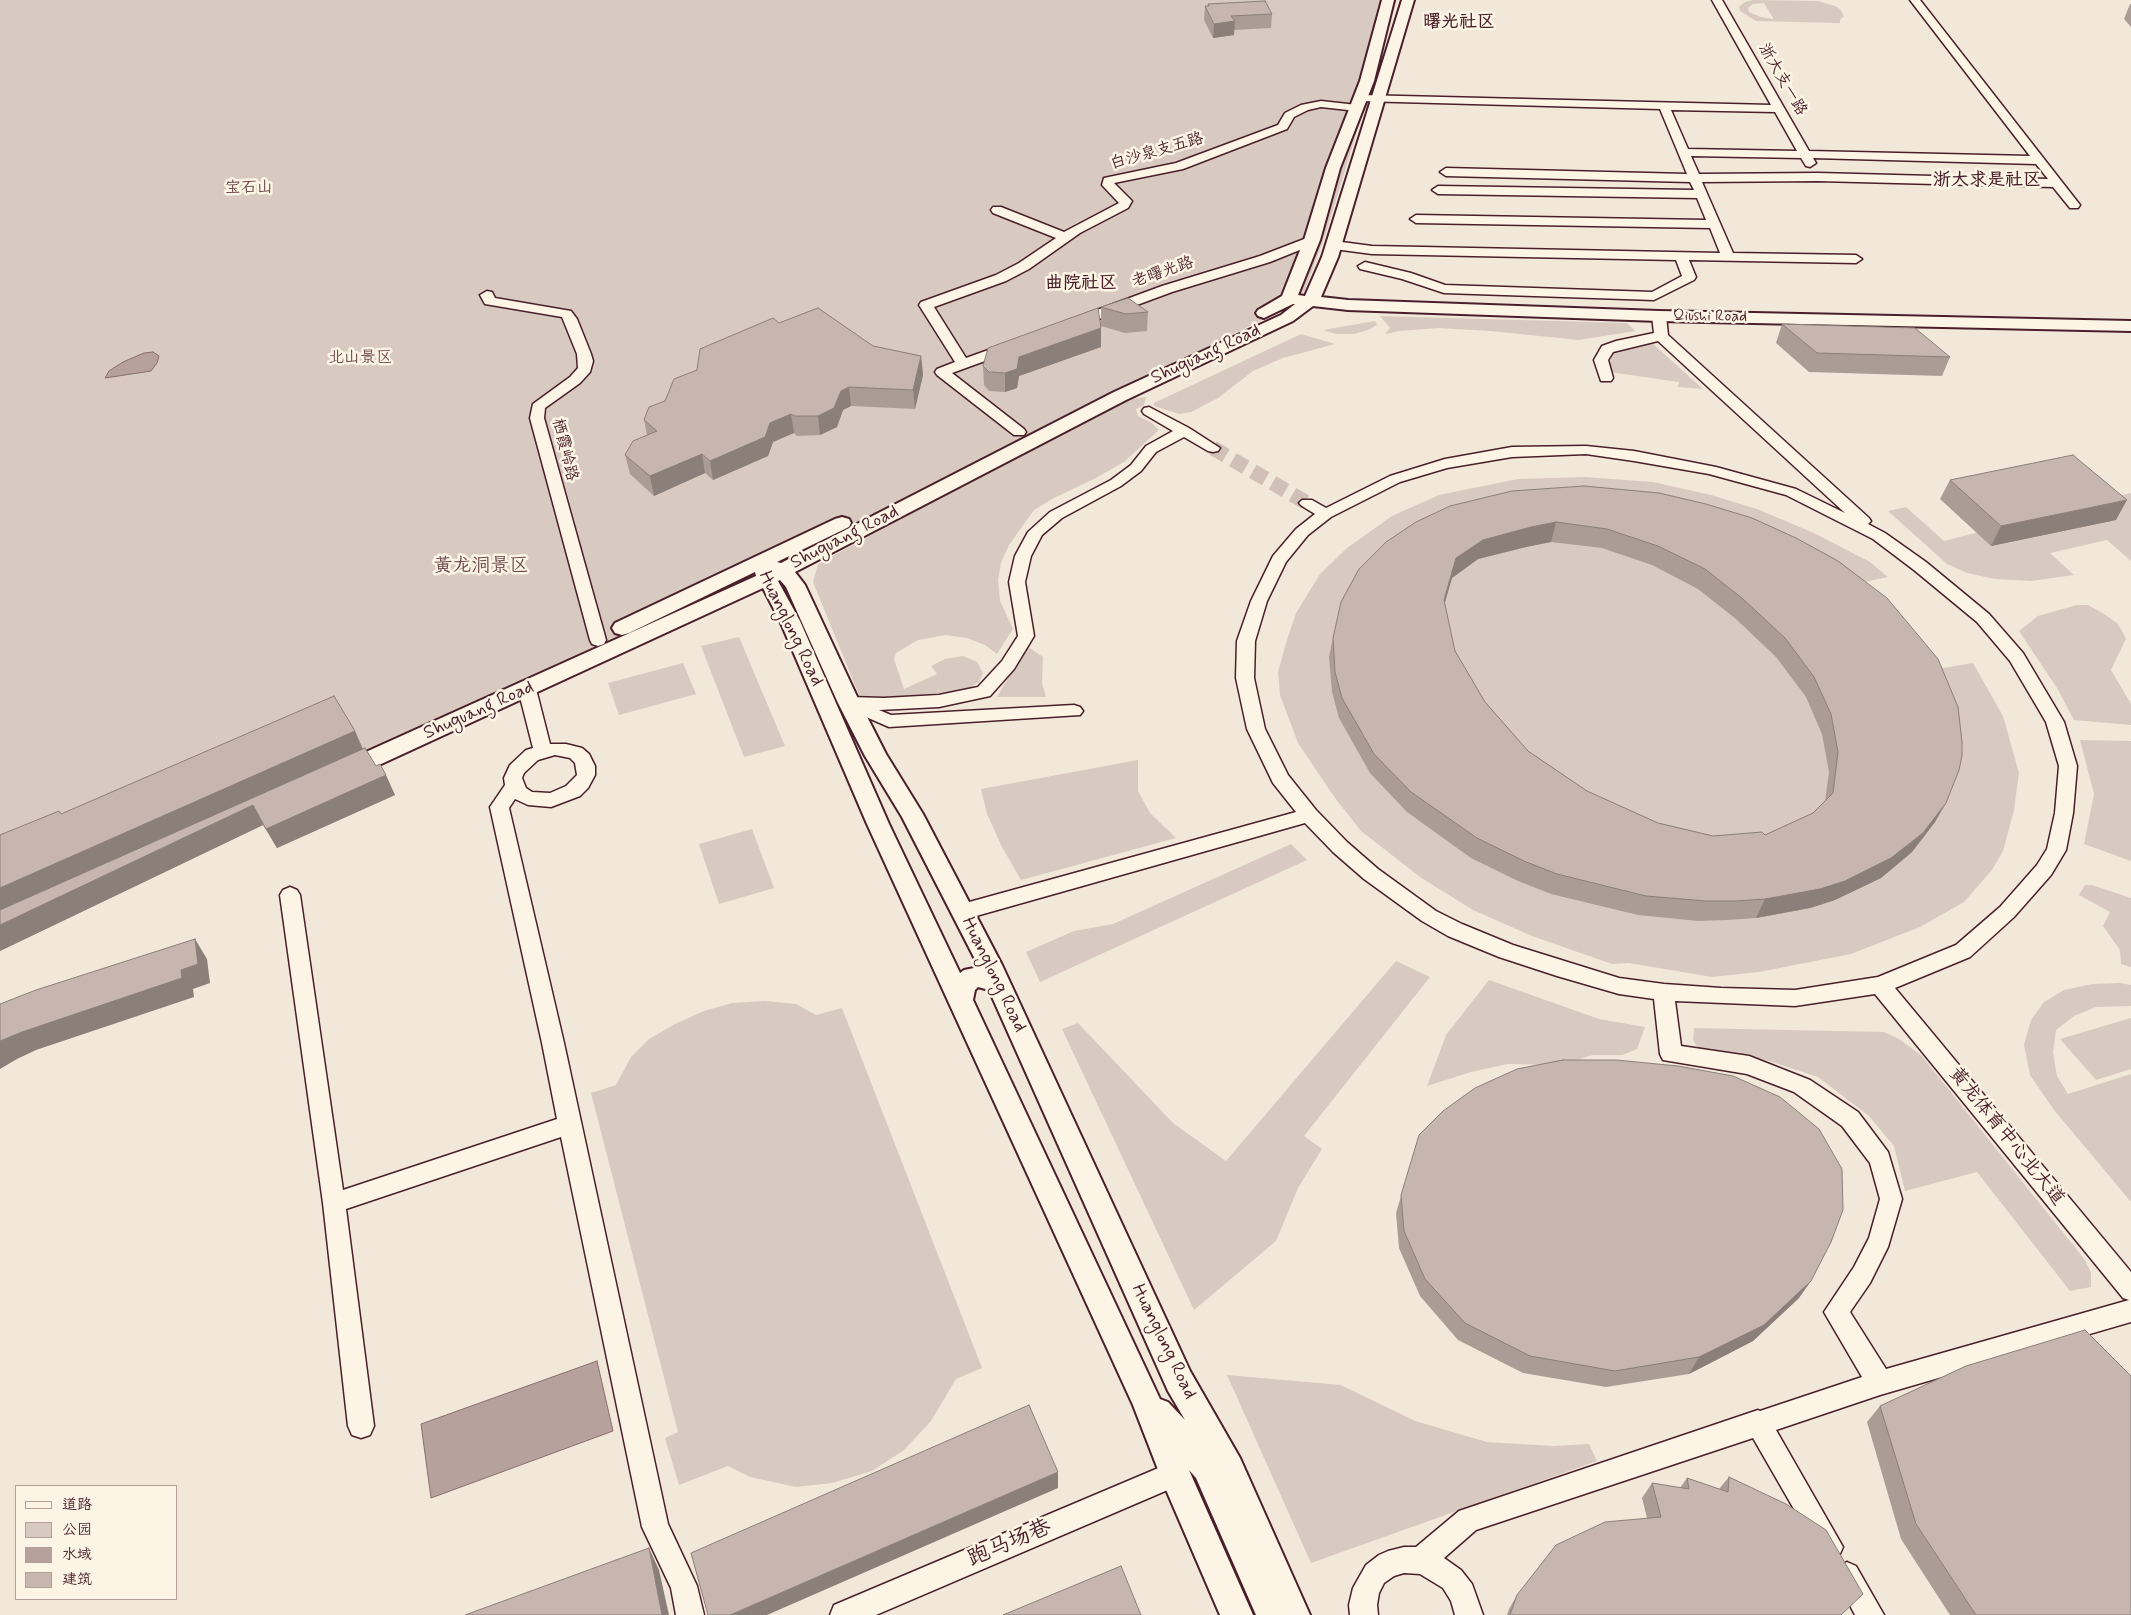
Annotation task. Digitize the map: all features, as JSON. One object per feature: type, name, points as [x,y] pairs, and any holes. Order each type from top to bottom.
[{"type":"main road","points":[[1288,299],[1312,240],[1333,168],[1358,103],[1388,0]]},
{"type":"main road","points":[[1311,301],[1334,245],[1408,0]]},
{"type":"main road","name":"Qiushi Road","points":[[1288,299],[1348,305],[1659,316],[2131,326]]},
{"type":"main road","name":"Shuguang Road","points":[[1288,299],[1272,309],[1019,432],[885,502],[770,571],[598,640],[328,770],[527,689],[770,571],[1120,396],[1286,318],[1311,301]]},
{"type":"main road","name":"Huanglong Road","points":[[770,571],[795,585],[848,703],[876,756],[912,814],[962,912],[998,984],[1179,1381],[1229,1469],[1294,1615]]},
{"type":"main road","name":"Huanglong Road","points":[[770,571],[878,824],[1146,1400],[1237,1615]]},
{"type":"main road","points":[[961,999],[964,985],[973,978],[985,977],[998,984]]},
{"type":"main road","points":[[1146,1400],[1207,1467],[1273,1615]]},
{"type":"street","name":"浙大支一路","points":[[1717,0],[1818,177]]},
{"type":"street","points":[[1915,0],[2074,205]]},
{"type":"street","points":[[1358,103],[1378,100],[1780,109]]},
{"type":"street","name":"白沙泉支五路","points":[[1065,237],[1124,205],[1126,201],[1108,185],[1108,181],[1178,166],[1203,158],[1283,127],[1288,115],[1305,106],[1358,103]]},
{"type":"street","points":[[1664,106],[1728,256]]},
{"type":"street","points":[[1685,152],[2039,160]]},
{"type":"street","points":[[1446,172],[1696,178],[1818,177],[2057,182]]},
{"type":"street","points":[[1438,190],[1703,194]]},
{"type":"street","points":[[997,210],[1065,237]]},
{"type":"street","points":[[1416,219],[1715,224]]},
{"type":"street","points":[[963,364],[926,306],[1002,278],[1024,266],[1065,237]]},
{"type":"street","name":"老曙光路","points":[[1059,329],[1167,289],[1265,259],[1312,240]]},
{"type":"street","points":[[1334,245],[1372,250],[1856,259]]},
{"type":"street","points":[[1366,266],[1406,276],[1444,289],[1654,296],[1689,277],[1681,255]]},
{"type":"street","name":"栖霞岭路","points":[[487,296],[490,301],[566,314],[570,319],[584,354],[586,361],[585,369],[575,380],[538,407],[537,418],[598,640]]},
{"type":"street","points":[[1659,316],[1661,336],[1879,536],[1920,566],[1983,618],[2017,657],[2056,722],[2068,766],[2064,813],[2056,850],[2044,870],[2007,912],[1962,950],[1880,985],[1795,998],[1721,996],[1664,992],[1619,986],[1506,951],[1455,930],[1416,908],[1371,874],[1340,847],[1309,815],[1280,778],[1256,729],[1245,678],[1246,641],[1259,600],[1279,560],[1302,532],[1325,514],[1395,479],[1445,464],[1512,452],[1586,450],[1634,456],[1711,470],[1791,492],[1879,536]]},
{"type":"street","points":[[1606,378],[1601,360],[1607,349],[1616,345],[1661,336]]},
{"type":"street","points":[[1019,432],[942,372],[1024,342]]},
{"type":"street","points":[[1149,411],[1213,448]]},
{"type":"street","points":[[848,703],[884,704],[939,701],[984,692],[1008,665],[1026,636],[1017,582],[1023,556],[1036,532],[1056,515],[1116,483],[1136,468],[1151,449],[1184,431]]},
{"type":"street","points":[[1307,504],[1325,514]]},
{"type":"street","points":[[527,689],[543,751]]},
{"type":"street","points":[[848,703],[889,721],[1074,711]]},
{"type":"street","points":[[566,750],[583,759],[586,766],[586,775],[573,791],[551,800],[528,798],[519,793],[514,786],[513,778],[516,770],[523,762],[543,751],[566,750]]},
{"type":"street","points":[[514,786],[499,807],[553,1043],[655,1527],[684,1586],[690,1615]]},
{"type":"street","points":[[962,912],[1309,815]]},
{"type":"street","points":[[290,895],[334,1203],[361,1426]]},
{"type":"street","name":"黄龙体育中心北大道","points":[[1880,985],[2131,1290]]},
{"type":"street","points":[[1664,992],[1671,1054],[1749,1065],[1802,1086],[1850,1119],[1880,1158],[1891,1199],[1880,1240],[1862,1275],[1836,1312],[1880,1383]]},
{"type":"street","points":[[334,1203],[569,1126]]},
{"type":"street","points":[[1420,1561],[1468,1520],[1880,1383],[2131,1311]]},
{"type":"street","points":[[1758,1422],[1870,1615]]},
{"type":"street","name":"跑马场巷","points":[[844,1615],[1176,1474]]},
{"type":"street","points":[[1364,1615],[1363,1605],[1366,1588],[1375,1574],[1388,1564],[1404,1560],[1420,1561],[1437,1568],[1452,1579],[1462,1594],[1468,1615]]},
{"type":"green space","name":"北山景区","points":[[0,0],[1397,0],[1326,233],[1305,290],[1293,305],[1099,399],[938,482],[688,605],[0,916]]},
{"type":"green space","points":[[1753,0],[1818,1],[1835,6],[1840,9],[1844,16],[1840,23],[1756,21],[1740,11],[1739,7],[1745,2]],"holes":[[[1764,3],[1773,18],[1761,17],[1749,12],[1748,8],[1753,4]]]},
{"type":"green space","points":[[1380,316],[1627,323],[1635,331],[1579,340],[1438,328],[1385,334],[1390,328]]},
{"type":"green space","points":[[1375,321],[1377,325],[1354,334],[1336,334],[1323,330]]},
{"type":"green space","points":[[1301,334],[1335,344],[1283,358],[1253,371],[1218,398],[1191,412],[1179,414],[1154,406],[1154,403]]},
{"type":"green space","points":[[1651,342],[1703,389],[1678,387],[1679,382],[1609,372],[1611,355],[1617,351]]},
{"type":"green space","points":[[1146,397],[1144,405],[1136,409],[1138,416],[1152,423],[1159,430],[1124,462],[1034,510],[1009,545],[1001,563],[998,580],[1000,601],[1013,629],[997,654],[985,645],[967,638],[946,635],[918,640],[896,653],[894,659],[904,689],[937,674],[931,666],[945,659],[963,656],[977,662],[983,673],[979,682],[969,688],[950,692],[861,700],[813,582],[818,564],[1120,400]]},
{"type":"green space","points":[[1585,477],[1653,482],[1711,495],[1757,509],[1814,533],[1870,562],[1888,577],[1860,583],[1943,668],[1973,663],[2003,716],[2019,773],[2014,810],[2003,851],[1992,870],[1964,902],[1920,927],[1851,954],[1759,972],[1712,977],[1629,963],[1612,964],[1532,936],[1473,910],[1420,877],[1361,831],[1335,798],[1298,743],[1280,695],[1278,672],[1286,643],[1296,613],[1320,574],[1347,548],[1392,516],[1439,495],[1518,479]]},
{"type":"green space","points":[[2131,493],[2131,561],[2107,540],[2050,553],[2074,575],[2031,581],[1995,579],[1967,573],[1947,564],[1888,511],[1906,507],[1944,541]]},
{"type":"green space","points":[[2077,605],[2088,605],[2117,623],[2126,639],[2111,670],[2131,704],[2131,725],[2074,720],[2057,688],[2019,631],[2038,616]]},
{"type":"green space","points":[[739,637],[785,746],[744,757],[701,646]]},
{"type":"green space","points":[[1027,646],[1043,657],[1042,683],[1046,697],[997,697]]},
{"type":"green space","points":[[683,663],[696,694],[619,715],[608,683]]},
{"type":"green space","points":[[2080,740],[2131,741],[2131,861],[2084,844],[2094,794]]},
{"type":"green space","points":[[1138,760],[1138,791],[1150,813],[1176,838],[1021,880],[1002,847],[987,814],[981,789]]},
{"type":"green space","points":[[752,829],[774,888],[719,904],[699,844]]},
{"type":"green space","points":[[1291,844],[1307,860],[1040,982],[1026,952],[1074,931],[1113,924]]},
{"type":"green space","points":[[2085,885],[2092,885],[2131,898],[2131,967],[2121,964],[2120,950],[2103,926],[2110,912],[2079,895]]},
{"type":"green space","points":[[1396,961],[1430,977],[1304,1136],[1322,1149],[1298,1188],[1276,1241],[1194,1310],[1062,1029],[1078,1023],[1173,1123],[1226,1161]]},
{"type":"green space","points":[[1489,980],[1599,1019],[1645,1027],[1637,1049],[1622,1055],[1593,1055],[1560,1065],[1508,1064],[1471,1072],[1427,1086],[1446,1035]]},
{"type":"green space","points":[[2120,983],[2131,985],[2131,1006],[2096,1007],[2074,1016],[2056,1030],[2053,1053],[2057,1076],[2068,1094],[2131,1074],[2131,1202],[2054,1110],[2030,1075],[2024,1045],[2031,1020],[2044,1002],[2064,990],[2093,984]]},
{"type":"green space","points":[[765,1001],[796,1004],[816,1015],[842,1008],[982,1368],[956,1379],[931,1421],[904,1450],[872,1471],[832,1483],[796,1487],[750,1477],[728,1466],[679,1485],[665,1438],[678,1432],[591,1093],[616,1085],[631,1057],[649,1039],[675,1024],[704,1011],[732,1003]]},
{"type":"green space","points":[[2131,1018],[2131,1069],[2096,1080],[2060,1039]]},
{"type":"green space","points":[[1694,1028],[1884,1032],[1899,1039],[1922,1056],[2085,1260],[2091,1273],[2091,1287],[2070,1291],[1977,1172],[1905,1191],[1894,1146],[1869,1116],[1818,1077],[1769,1061],[1700,1051],[1693,1040]]},
{"type":"green space","points":[[1227,1375],[1341,1385],[1415,1421],[1487,1442],[1553,1446],[1589,1444],[1597,1461],[1311,1563]]},
{"type":"water","points":[[153,352],[159,356],[157,363],[151,371],[105,378],[109,371],[123,362],[144,353]]},
{"type":"water","points":[[597,1361],[613,1431],[431,1498],[421,1424]]},
{"type":"building","points":[[1265,1],[1272,14],[1231,16],[1235,21],[1214,24],[1205,6],[1209,6],[1208,4]]},
{"type":"building","points":[[1128,298],[1148,312],[1126,314],[1101,307]]},
{"type":"building","points":[[818,308],[873,346],[921,356],[913,390],[849,387],[841,391],[834,408],[818,416],[795,416],[791,414],[770,423],[765,437],[710,461],[702,454],[650,476],[625,455],[633,441],[657,431],[644,420],[649,407],[665,401],[674,379],[697,370],[700,349],[773,318],[779,323]]},
{"type":"building","points":[[1098,308],[1101,328],[1019,357],[1017,369],[1005,373],[989,372],[983,366],[988,348]]},
{"type":"building","points":[[1782,324],[1915,328],[1950,357],[1817,353]]},
{"type":"building","points":[[2073,455],[2127,500],[2001,526],[1950,480]]},
{"type":"building","points":[[1584,486],[1659,493],[1706,504],[1752,518],[1796,538],[1838,561],[1887,598],[1938,659],[1958,707],[1962,742],[1959,770],[1946,803],[1923,833],[1891,858],[1845,881],[1820,889],[1765,899],[1706,901],[1646,896],[1557,874],[1524,861],[1477,838],[1411,792],[1374,754],[1342,698],[1335,672],[1333,638],[1341,602],[1359,569],[1386,542],[1416,522],[1450,506],[1512,491]],"holes":[[[1556,522],[1607,529],[1658,546],[1705,569],[1743,599],[1785,638],[1814,677],[1831,714],[1838,752],[1833,793],[1813,813],[1765,835],[1762,832],[1713,836],[1658,823],[1587,791],[1528,751],[1485,702],[1455,651],[1444,600],[1456,558],[1483,540]]]},
{"type":"building","points":[[334,696],[355,731],[0,888],[0,835],[59,811],[61,814]]},
{"type":"building","points":[[365,748],[376,766],[380,764],[386,775],[266,829],[253,805],[0,925],[0,910]]},
{"type":"building","points":[[195,939],[198,964],[181,970],[182,978],[0,1041],[0,1004],[36,990]]},
{"type":"building","points":[[1563,1060],[1616,1060],[1678,1066],[1733,1076],[1780,1097],[1819,1129],[1842,1169],[1843,1210],[1831,1242],[1811,1281],[1764,1325],[1699,1357],[1615,1371],[1530,1356],[1465,1323],[1425,1279],[1404,1231],[1401,1195],[1419,1135],[1443,1111],[1475,1088],[1517,1069]]},
{"type":"building","points":[[2085,1330],[2131,1376],[2131,1615],[1976,1615],[1916,1524],[1880,1406],[1966,1366]]},
{"type":"building","points":[[1029,1405],[1058,1472],[730,1615],[708,1615],[691,1553]]},
{"type":"building","points":[[1729,1477],[1786,1504],[1826,1530],[1863,1594],[1841,1615],[1510,1615],[1517,1595],[1556,1545],[1605,1522],[1661,1517],[1652,1483],[1689,1489],[1687,1478],[1728,1492]]},
{"type":"building","points":[[649,1548],[662,1615],[465,1615]]},
{"type":"building","points":[[1121,1566],[1141,1615],[1003,1615]]},
{"type":"tunnel","points":[[1213,448],[1307,503]]},
{"type":"district","name":"曙光社区","points":[[1459,23]]},
{"type":"district","name":"浙大求是社区","points":[[1987,181]]},
{"type":"district","name":"曲院社区","points":[[1081,284]]},
{"type":"park label","name":"宝石山","points":[[249,189]]},
{"type":"park label","name":"黄龙洞景区","points":[[481,567]]}]
